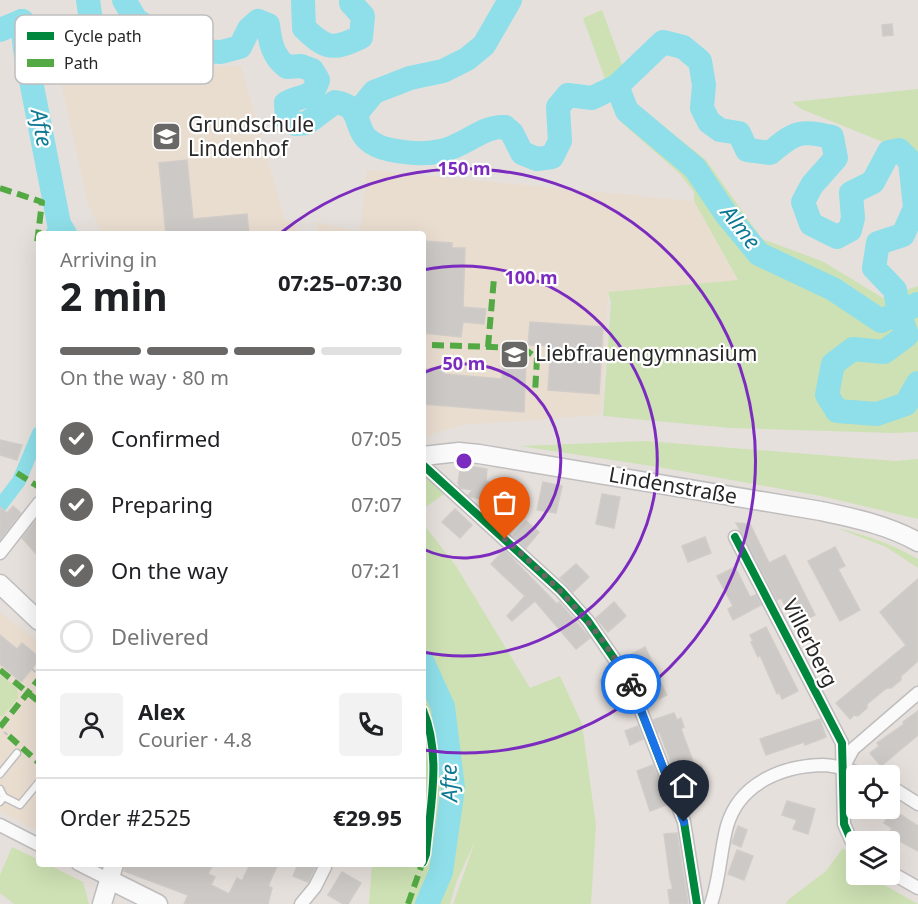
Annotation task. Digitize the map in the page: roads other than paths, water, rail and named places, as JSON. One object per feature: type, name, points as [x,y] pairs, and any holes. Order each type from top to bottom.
[{"type":"main road","name":"Lindenstraße","points":[[426,455],[459,452],[479,454],[809,509],[890,529],[918,542]]},
{"type":"main road","points":[[0,584],[36,613]]},
{"type":"main road","points":[[102,904],[112,872],[158,904]]},
{"type":"street","points":[[426,468],[561,591],[588,621],[629,680],[684,822],[697,904]]},
{"type":"street","points":[[0,553],[36,507]]},
{"type":"street","name":"Villerberg","points":[[735,537],[842,743],[844,824],[847,831]]},
{"type":"street","points":[[843,768],[853,749],[918,693]]},
{"type":"street","points":[[711,904],[716,890],[728,824],[747,791],[766,777],[788,770],[821,765],[846,769]]},
{"type":"street","points":[[900,792],[918,804]]},
{"type":"street","points":[[0,825],[36,843]]},
{"type":"street","points":[[91,867],[112,872]]},
{"type":"street","points":[[301,904],[315,887],[325,867]]},
{"type":"street","points":[[900,878],[918,888]]},
{"type":"lane","points":[[0,774],[17,753]]},
{"type":"lane","points":[[0,789],[2,800],[20,805],[36,786]]},
{"type":"waterway","name":"Alme","points":[[88,0],[90,15]]},
{"type":"waterway","name":"Alme","points":[[124,0],[133,15]]},
{"type":"waterway","name":"Alme","points":[[303,0],[304,28],[319,41],[331,46],[344,44],[361,37],[363,16],[351,3],[353,0]]},
{"type":"waterway","name":"Alme","points":[[356,114],[374,92],[410,78],[443,71],[467,59],[484,45],[510,0]]},
{"type":"waterway","name":"Alme","points":[[213,52],[240,47],[249,29],[258,21],[268,25],[273,49],[282,63],[287,67],[301,66],[312,70],[318,80],[310,94],[286,103],[287,119],[295,124],[307,123],[335,102],[350,107],[366,138],[371,143],[387,149],[410,153],[441,151],[489,129],[505,127],[512,133],[522,153],[537,159],[552,157],[560,141],[558,107],[568,95],[592,98],[617,86],[663,42],[683,47],[700,61],[704,85],[702,108],[709,122],[720,130],[739,133],[747,150],[770,153],[786,140],[805,133],[832,137],[836,158],[812,185],[803,202],[811,224],[837,237],[850,230],[853,218],[851,193],[873,182],[889,152],[899,150],[910,161],[915,208],[903,235],[878,243],[874,268],[895,290],[899,313],[907,335],[884,352],[853,349],[833,364],[827,395],[837,411],[877,414],[906,404],[918,383]]},
{"type":"waterway","name":"Alme","points":[[0,30],[15,24]]},
{"type":"waterway","name":"Afte","points":[[32,84],[59,224],[63,231]]},
{"type":"waterway","name":"Alme","points":[[617,86],[627,111],[695,168],[726,214],[759,254],[833,289],[881,321],[918,304]]},
{"type":"waterway","points":[[54,231],[59,224]]},
{"type":"waterway","points":[[0,506],[19,481],[36,440]]},
{"type":"waterway","name":"Afte","points":[[426,670],[443,707],[453,788],[441,872],[427,904]]},
{"type":"place","name":"Grundschule Lindenhof","points":[[167,137]]},
{"type":"place","name":"Liebfrauengymnasium","points":[[514,354]]}]
